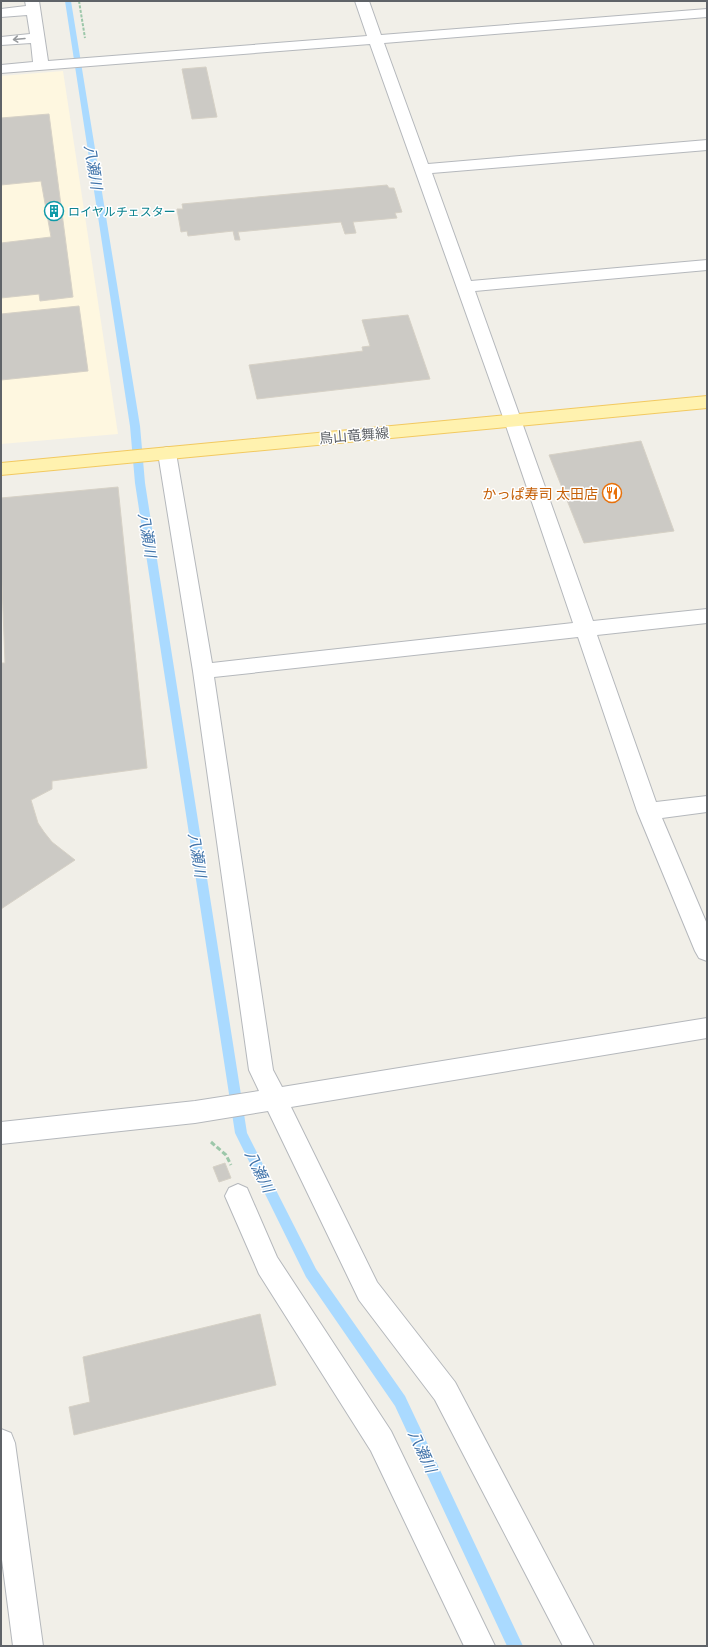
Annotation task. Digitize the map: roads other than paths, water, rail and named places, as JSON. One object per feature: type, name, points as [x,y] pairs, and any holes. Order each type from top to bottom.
[{"type":"main road","name":"鳥山竜舞線","points":[[1,469],[707,402]]},
{"type":"street","points":[[362,1],[514,420],[648,811],[707,950]]},
{"type":"street","points":[[1,13],[32,5],[41,65]]},
{"type":"street","points":[[1,68],[375,40],[707,12]]},
{"type":"street","points":[[1,41],[37,38]]},
{"type":"street","points":[[422,169],[707,145]]},
{"type":"street","points":[[465,287],[707,265]]},
{"type":"street","points":[[163,453],[203,671],[261,1070],[368,1291],[445,1391],[579,1646]]},
{"type":"street","points":[[203,671],[707,616]]},
{"type":"street","points":[[648,811],[707,804]]},
{"type":"street","points":[[1,1133],[195,1112],[707,1028]]},
{"type":"street","points":[[238,1196],[268,1265],[381,1441],[480,1646]]},
{"type":"street","points":[[1,1443],[28,1646]]},
{"type":"waterway","name":"八瀬川","points":[[68,1],[135,426],[140,483],[241,1133],[311,1273],[400,1401],[515,1646]]},
{"type":"place","name":"ロイヤルチェスター","points":[[54,211]]},
{"type":"place","name":"かっぱ寿司 太田店","points":[[612,493]]}]
